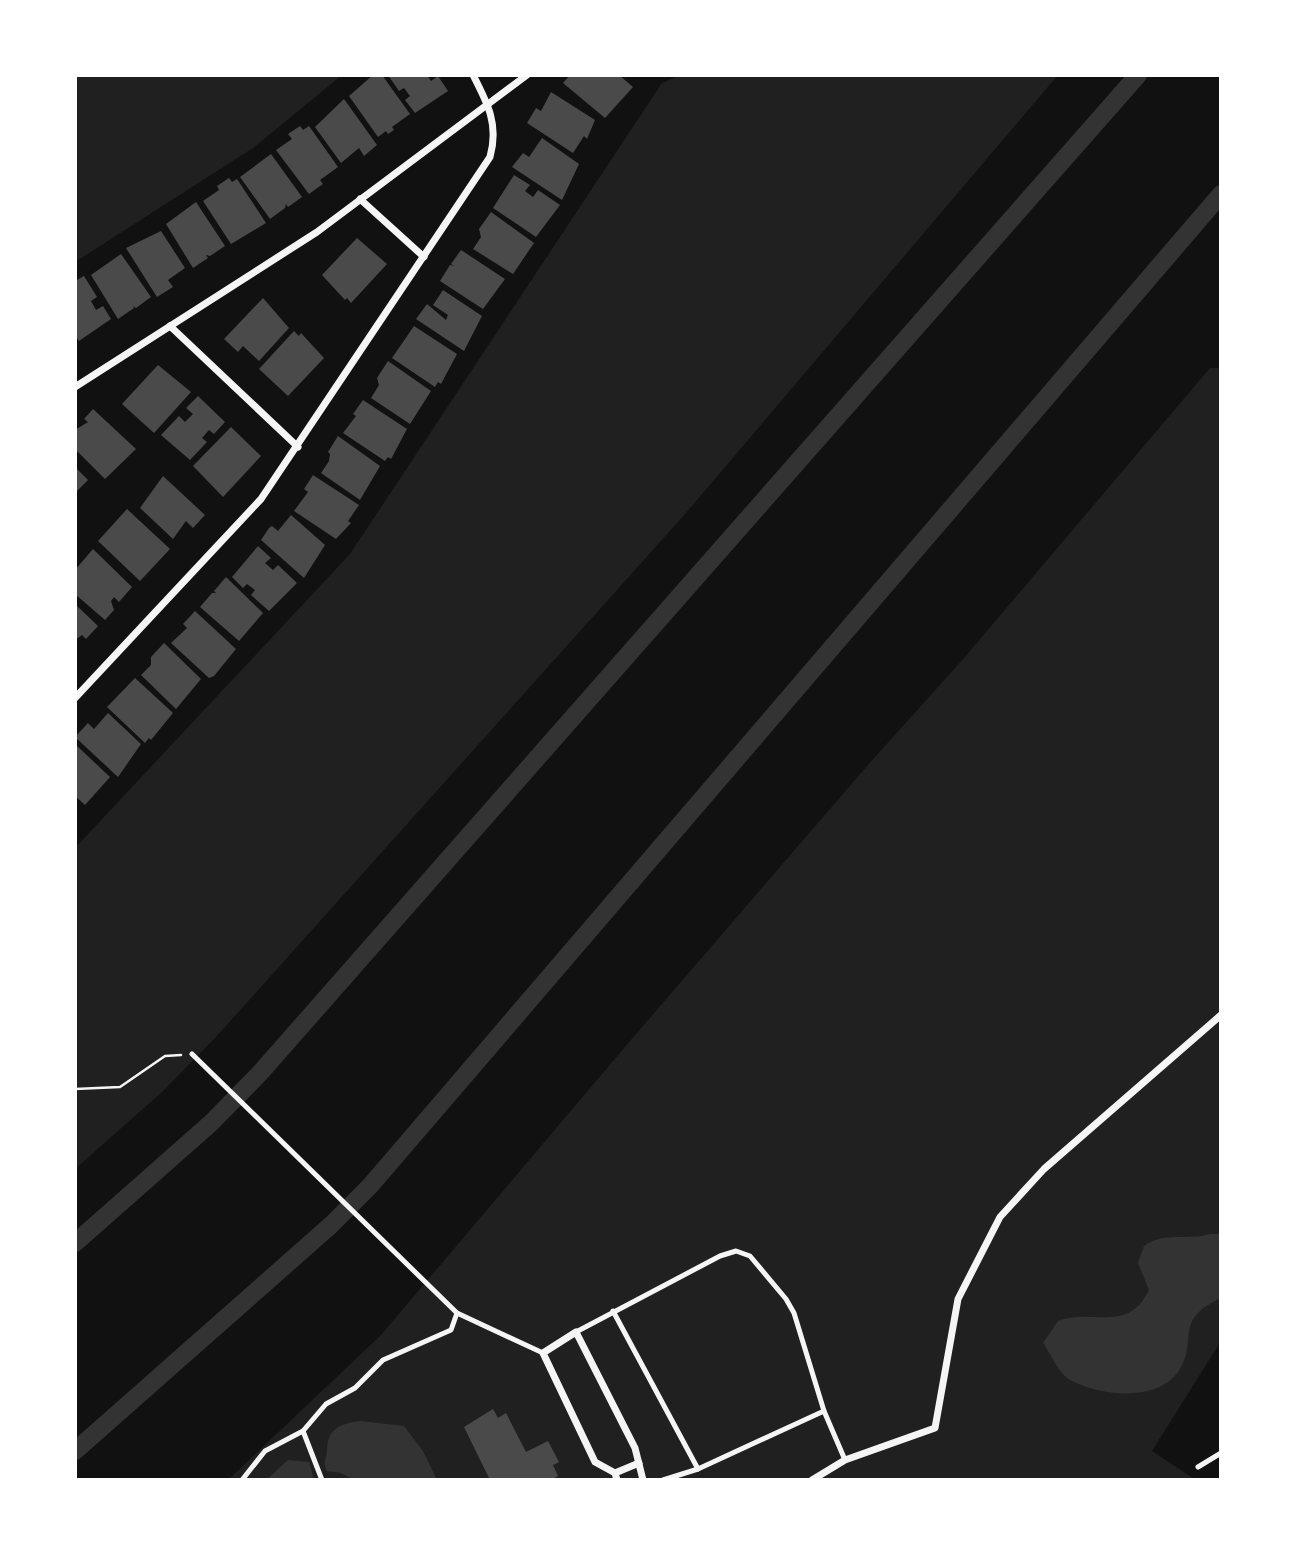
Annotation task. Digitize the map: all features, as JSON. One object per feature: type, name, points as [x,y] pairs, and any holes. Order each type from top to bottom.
[{"type":"street","points":[[75,698],[261,499],[489,157],[495,126],[473,75]]},
{"type":"street","points":[[75,387],[317,232],[527,75]]},
{"type":"street","points":[[360,199],[424,257]]},
{"type":"street","points":[[170,326],[298,447]]},
{"type":"street","points":[[812,1480],[845,1460],[935,1427],[958,1299],[1000,1217],[1044,1169],[1221,1015]]},
{"type":"street","points":[[639,1463],[616,1476],[595,1462],[543,1353],[576,1332],[635,1448],[639,1463],[643,1480]]},
{"type":"lane","points":[[192,1055],[457,1313],[543,1353]]},
{"type":"lane","points":[[576,1332],[720,1256],[736,1251],[750,1256],[786,1299],[794,1313],[824,1411],[845,1460]]},
{"type":"lane","points":[[613,1311],[698,1469]]},
{"type":"lane","points":[[242,1480],[265,1451],[303,1431],[326,1404],[355,1388],[383,1360],[451,1329],[457,1313]]},
{"type":"lane","points":[[663,1480],[698,1469],[824,1411]]},
{"type":"lane","points":[[303,1431],[322,1480]]},
{"type":"lane","points":[[1198,1467],[1221,1453]]},
{"type":"path","points":[[75,1089],[120,1087],[165,1056],[192,1055]]},
{"type":"shaded area","points":[[75,75],[342,75],[253,148],[75,262]]},
{"type":"shaded area","points":[[681,75],[1058,75],[686,513],[216,1037],[162,1092],[75,1169],[75,848],[350,554],[662,83]]},
{"type":"shaded area","points":[[1210,368],[1221,368],[1221,1341],[1152,1451],[1196,1480],[228,1480],[381,1335],[630,1041],[867,766],[964,658]]},
{"type":"shaded area","points":[[1221,1234],[1221,1298],[1196,1315],[1191,1323],[1184,1361],[1168,1382],[1143,1392],[1113,1393],[1084,1386],[1063,1374],[1043,1343],[1058,1321],[1120,1316],[1131,1312],[1149,1290],[1138,1263],[1144,1246],[1168,1237]]},
{"type":"shaded area","points":[[361,1421],[404,1426],[423,1451],[437,1480],[354,1480],[341,1473],[327,1471],[325,1462],[332,1432],[347,1423]]},
{"type":"shaded area","points":[[288,1460],[309,1462],[314,1480],[266,1480]]},
{"type":"building","points":[[373,75],[382,75],[410,114],[392,127],[394,130],[388,134],[386,131],[378,137],[349,96]]},
{"type":"building","points":[[388,75],[427,75],[431,81],[438,76],[448,91],[415,113],[405,100],[410,96],[404,88],[399,91]]},
{"type":"building","points":[[570,75],[619,75],[633,87],[605,118],[563,83]]},
{"type":"building","points":[[551,92],[595,120],[587,139],[584,136],[573,153],[527,123],[536,108],[541,111]]},
{"type":"building","points":[[344,99],[377,145],[364,156],[359,148],[341,163],[315,127]]},
{"type":"building","points":[[300,126],[303,130],[309,126],[338,167],[320,180],[323,184],[309,194],[276,150],[292,139],[288,134]]},
{"type":"building","points":[[542,138],[579,164],[562,200],[512,167],[523,153],[529,157]]},
{"type":"building","points":[[271,154],[302,197],[288,207],[286,204],[285,208],[270,219],[240,177]]},
{"type":"building","points":[[514,175],[530,185],[525,191],[533,197],[538,190],[560,205],[536,237],[493,208]]},
{"type":"building","points":[[229,178],[232,182],[237,179],[266,223],[231,244],[203,201],[219,190],[217,186]]},
{"type":"building","points":[[196,202],[225,246],[210,256],[206,255],[208,258],[193,268],[166,224]]},
{"type":"building","points":[[491,212],[534,243],[513,274],[473,249],[481,237],[479,229]]},
{"type":"building","points":[[161,231],[185,268],[168,280],[173,287],[157,297],[126,248]]},
{"type":"building","points":[[357,238],[387,264],[351,303],[322,275]]},
{"type":"building","points":[[461,250],[505,279],[483,309],[440,281],[450,265],[454,266],[451,264]]},
{"type":"building","points":[[121,254],[151,297],[136,308],[133,306],[134,308],[118,319],[91,275]]},
{"type":"building","points":[[84,276],[97,297],[91,301],[96,310],[103,306],[111,319],[79,341],[75,335],[75,281]]},
{"type":"building","points":[[443,290],[482,316],[464,351],[416,319],[427,304],[446,320],[448,315],[433,305]]},
{"type":"building","points":[[263,298],[289,328],[259,361],[243,346],[238,352],[224,339]]},
{"type":"building","points":[[414,326],[457,354],[441,384],[438,382],[435,387],[392,358]]},
{"type":"building","points":[[294,331],[299,336],[301,333],[324,358],[288,396],[259,369]]},
{"type":"building","points":[[388,361],[431,391],[410,424],[371,398],[379,385],[377,378]]},
{"type":"building","points":[[158,365],[191,392],[154,433],[122,404]]},
{"type":"building","points":[[198,396],[225,422],[214,434],[209,430],[202,438],[207,442],[190,460],[161,435],[179,416],[185,422],[193,414],[186,408]]},
{"type":"building","points":[[363,400],[407,429],[391,459],[388,457],[385,461],[343,433],[356,416],[353,414]]},
{"type":"building","points":[[93,409],[136,449],[105,479],[75,449],[75,430],[88,422],[84,419]]},
{"type":"building","points":[[231,427],[261,456],[223,497],[193,466]]},
{"type":"building","points":[[338,436],[380,466],[360,500],[321,473],[329,461],[328,452]]},
{"type":"building","points":[[75,467],[88,480],[75,493]]},
{"type":"building","points":[[313,475],[359,505],[348,521],[351,523],[336,539],[294,511],[308,492],[304,489]]},
{"type":"building","points":[[163,476],[205,515],[193,528],[186,521],[173,539],[140,508]]},
{"type":"building","points":[[127,509],[170,549],[140,581],[98,541]]},
{"type":"building","points":[[291,515],[325,545],[304,578],[261,540],[269,528],[272,526],[278,531]]},
{"type":"building","points":[[258,546],[271,558],[265,563],[273,570],[278,565],[297,583],[269,611],[251,595],[255,590],[247,584],[243,588],[232,577]]},
{"type":"building","points":[[93,549],[132,587],[119,602],[114,597],[111,601],[114,610],[105,620],[75,594],[75,570]]},
{"type":"building","points":[[226,577],[263,613],[239,641],[200,607],[212,593],[216,593],[214,591]]},
{"type":"building","points":[[75,604],[98,626],[86,639],[82,635],[75,640]]},
{"type":"building","points":[[195,611],[236,649],[214,676],[209,678],[171,643],[187,628],[183,624]]},
{"type":"building","points":[[164,643],[201,679],[176,709],[141,675],[151,665],[151,657]]},
{"type":"building","points":[[135,678],[173,713],[151,740],[149,738],[145,743],[107,707]]},
{"type":"building","points":[[108,713],[141,744],[118,777],[75,737],[88,723],[94,729]]},
{"type":"building","points":[[75,744],[110,777],[85,805],[75,796]]},
{"type":"building","points":[[493,1409],[498,1418],[506,1413],[526,1452],[548,1441],[559,1462],[553,1465],[558,1476],[550,1480],[490,1480],[464,1427]]},
{"type":"waterway","points":[[75,1243],[211,1123],[260,1073],[1138,75]]},
{"type":"waterway","points":[[75,1451],[331,1225],[370,1186],[1221,194]]}]
